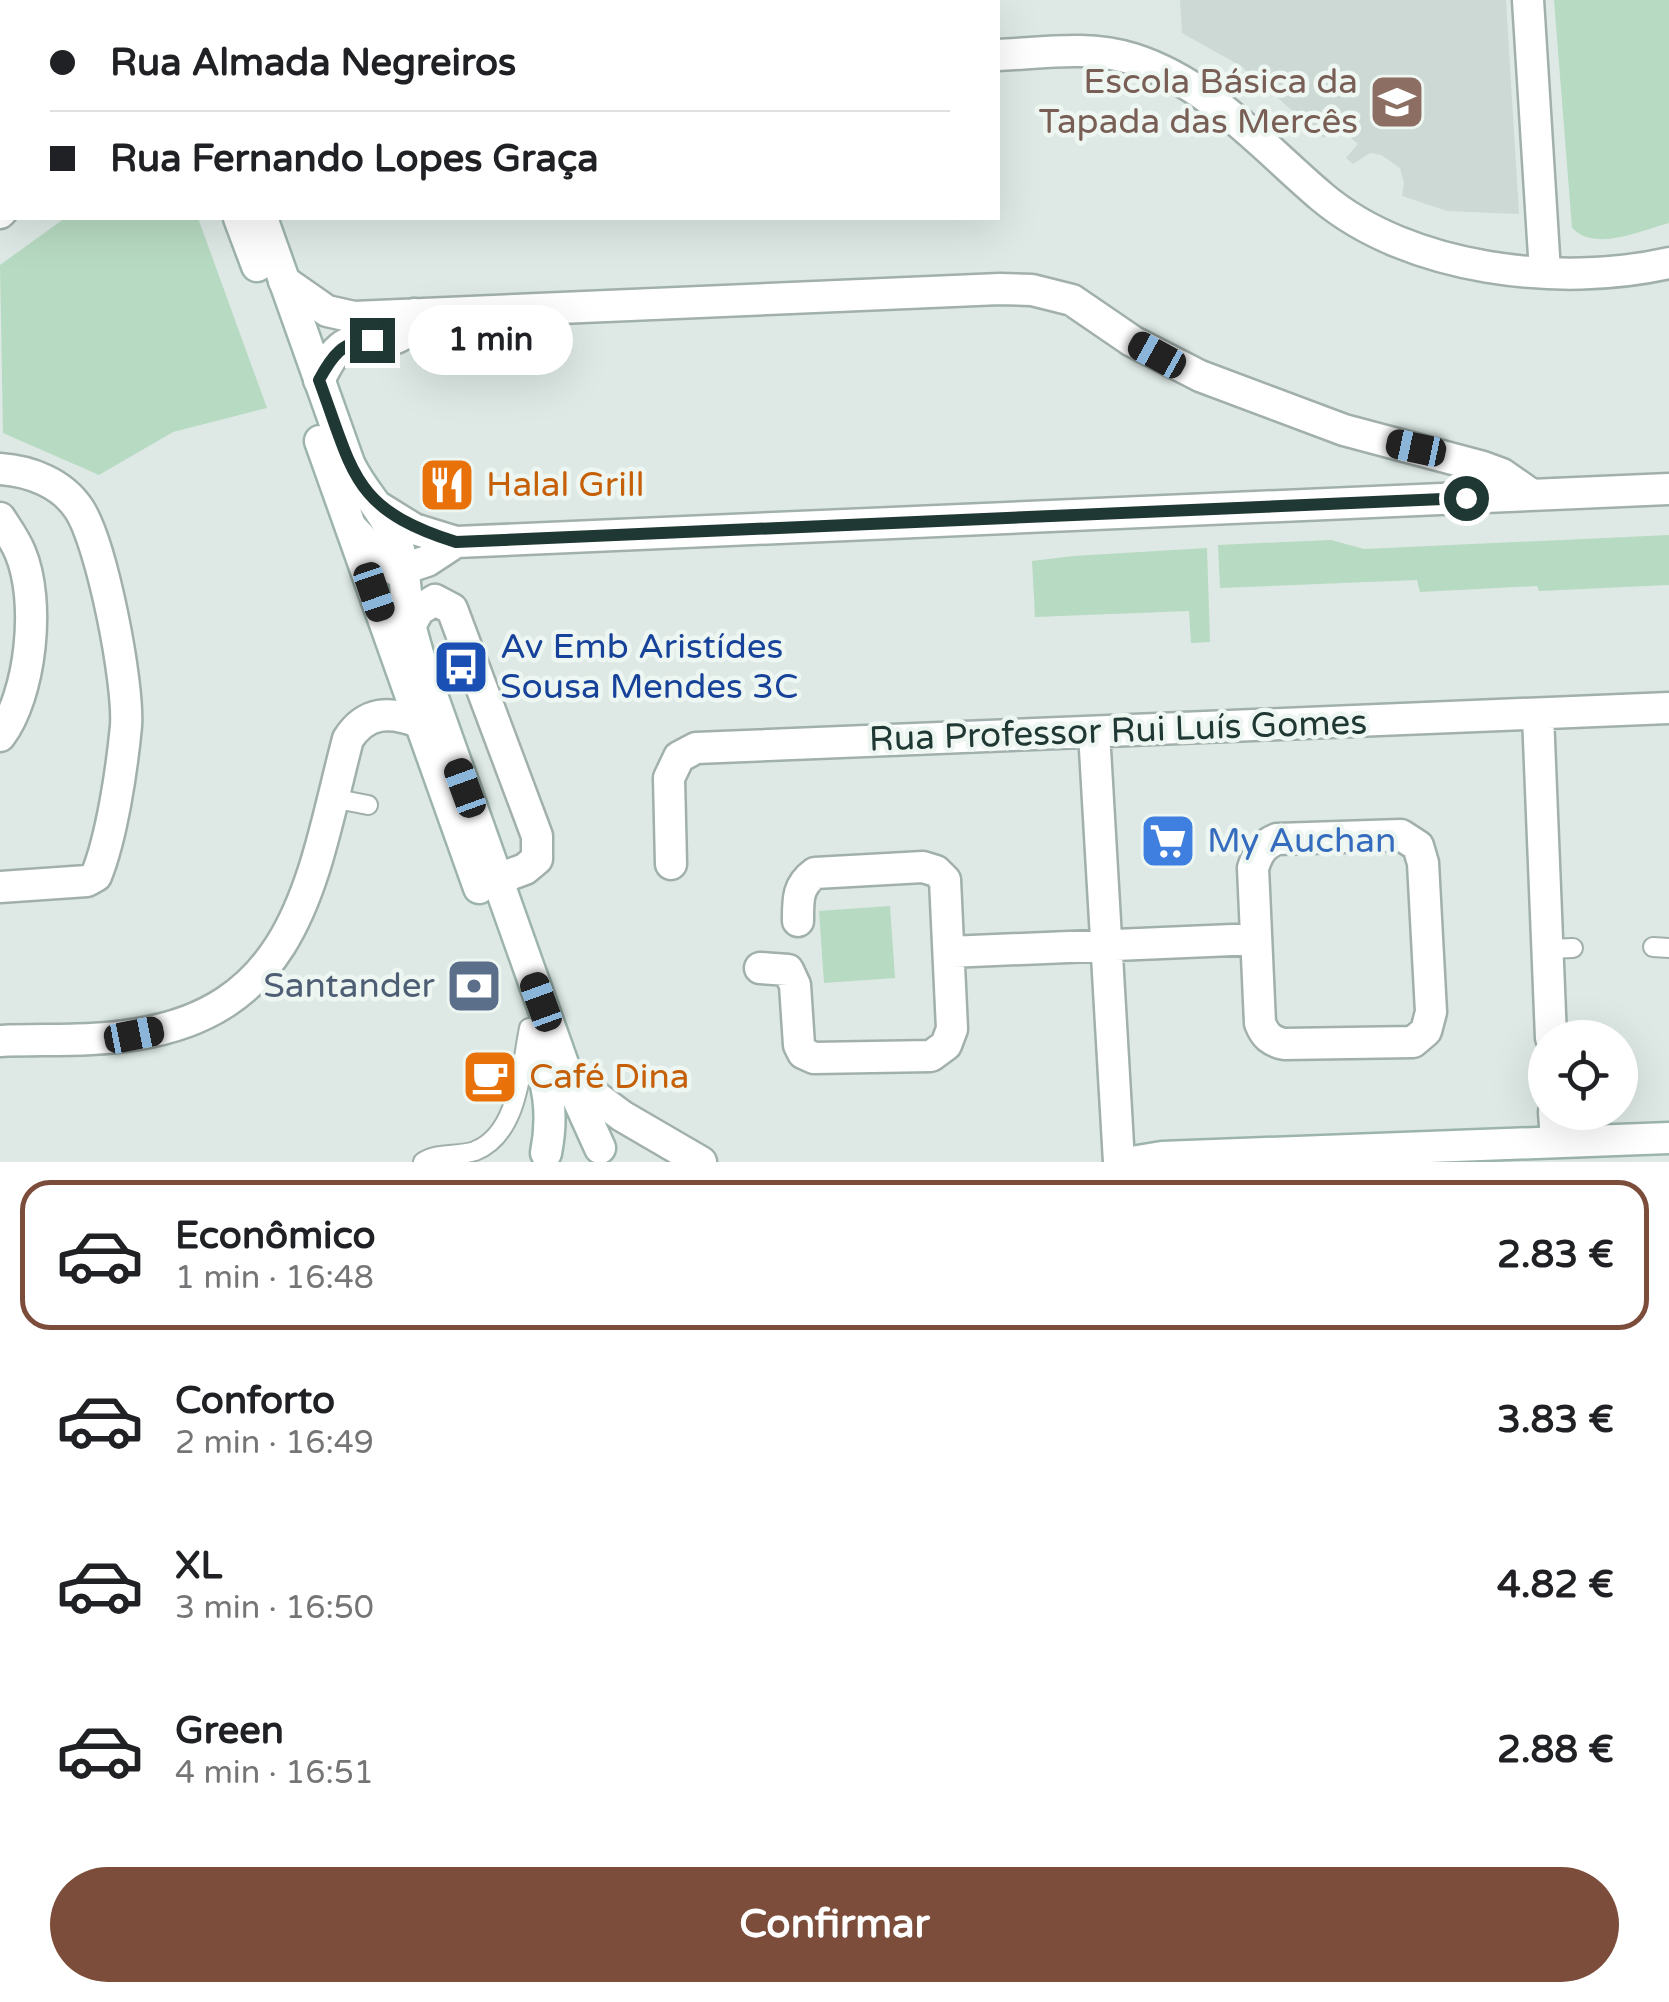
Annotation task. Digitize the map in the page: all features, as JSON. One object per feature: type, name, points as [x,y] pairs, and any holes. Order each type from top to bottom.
[{"type":"street","points":[[1528,0],[1545,272]]},
{"type":"street","points":[[1000,55],[1097,51],[1145,64],[1206,96],[1324,199],[1366,228],[1420,252],[1545,272],[1625,270],[1669,263]]},
{"type":"street","points":[[240,220],[548,1081],[552,1106],[542,1158]]},
{"type":"street","points":[[263,220],[354,474],[380,508],[395,538],[404,571],[410,626],[567,1075],[607,1155]]},
{"type":"street","points":[[284,280],[335,315],[1032,290],[1072,300],[1132,341],[1200,376],[1344,430],[1502,474],[1532,495]]},
{"type":"street","points":[[319,380],[337,350],[348,342],[395,339],[409,327],[414,314]]},
{"type":"street","points":[[1434,499],[1450,459]]},
{"type":"street","points":[[0,469],[24,473],[56,486],[83,517],[103,571],[124,687],[126,724],[105,850],[96,876],[86,881],[0,887]]},
{"type":"street","points":[[380,508],[414,529],[456,542],[1669,489]]},
{"type":"street","points":[[0,518],[22,556],[30,627],[20,703],[0,736]]},
{"type":"street","points":[[351,527],[391,568],[404,571],[456,542]]},
{"type":"street","points":[[410,626],[420,610],[435,600],[452,609],[537,836],[537,859],[526,869],[498,879]]},
{"type":"street","name":"Rua Professor Rui Luís Gomes","points":[[670,864],[669,778],[679,757],[696,748],[1669,708]]},
{"type":"street","points":[[0,1040],[134,1035],[182,1024],[224,1005],[254,980],[289,932],[313,872],[348,739],[356,727],[380,714],[419,722]]},
{"type":"street","points":[[1538,716],[1560,949],[1553,1020]]},
{"type":"street","points":[[1094,732],[1119,1162]]},
{"type":"street","points":[[1401,835],[1418,846],[1424,863],[1431,1012],[1426,1031],[1413,1042],[1274,1042],[1264,1034],[1260,1023],[1256,938],[1253,868],[1266,843],[1277,839],[1401,835]]},
{"type":"street","points":[[760,968],[788,970],[796,985],[800,1045],[804,1053],[814,1058],[930,1056],[946,1045],[952,1029],[946,880],[936,871],[923,867],[815,873],[806,879],[798,894],[798,921]]},
{"type":"street","points":[[949,952],[1256,938]]},
{"type":"street","points":[[567,1075],[622,1116],[701,1162]]},
{"type":"street","points":[[1132,1162],[1528,1128]]},
{"type":"street","points":[[1564,1130],[1610,1150],[1669,1138]]},
{"type":"street","points":[[542,1158],[572,1143],[607,1155]]},
{"type":"lane","points":[[332,798],[368,806]]},
{"type":"lane","points":[[423,1162],[433,1156],[477,1150],[500,1132],[518,1082],[529,1028]]},
{"type":"shaded area","name":"Escola Básica da Tapada das Mercês","points":[[1180,0],[1506,0],[1519,214],[1447,211],[1402,196],[1400,168],[1381,155],[1370,153],[1353,164],[1346,158],[1358,144],[1336,125],[1324,138],[1241,66],[1182,33]]},
{"type":"green space","points":[[1554,0],[1669,0],[1669,223],[1605,239],[1582,235],[1572,228]]},
{"type":"green space","points":[[62,220],[199,220],[267,408],[173,432],[99,475],[3,433],[0,265]]},
{"type":"green space","points":[[1669,535],[1669,585],[1420,592],[1417,580],[1220,588],[1218,545],[1331,540],[1364,549]]},
{"type":"green space","points":[[1207,548],[1210,642],[1191,643],[1189,611],[1035,617],[1032,561]]},
{"type":"green space","points":[[890,906],[895,978],[824,983],[819,911]]},
{"type":"place","name":"Escola Básica da Tapada das Mercês","points":[[1397,102]]},
{"type":"place","name":"Halal Grill","points":[[447,485]]},
{"type":"place","name":"Av Emb Aristídes Sousa Mendes 3C","points":[[461,667]]},
{"type":"place","name":"My Auchan","points":[[1168,841]]},
{"type":"place","name":"Santander","points":[[474,986]]},
{"type":"place","name":"Café Dina","points":[[490,1077]]},
{"type":"route","points":[[372,340],[348,342],[337,350],[319,380],[349,463],[380,508],[414,529],[456,542],[1466,498]]}]
